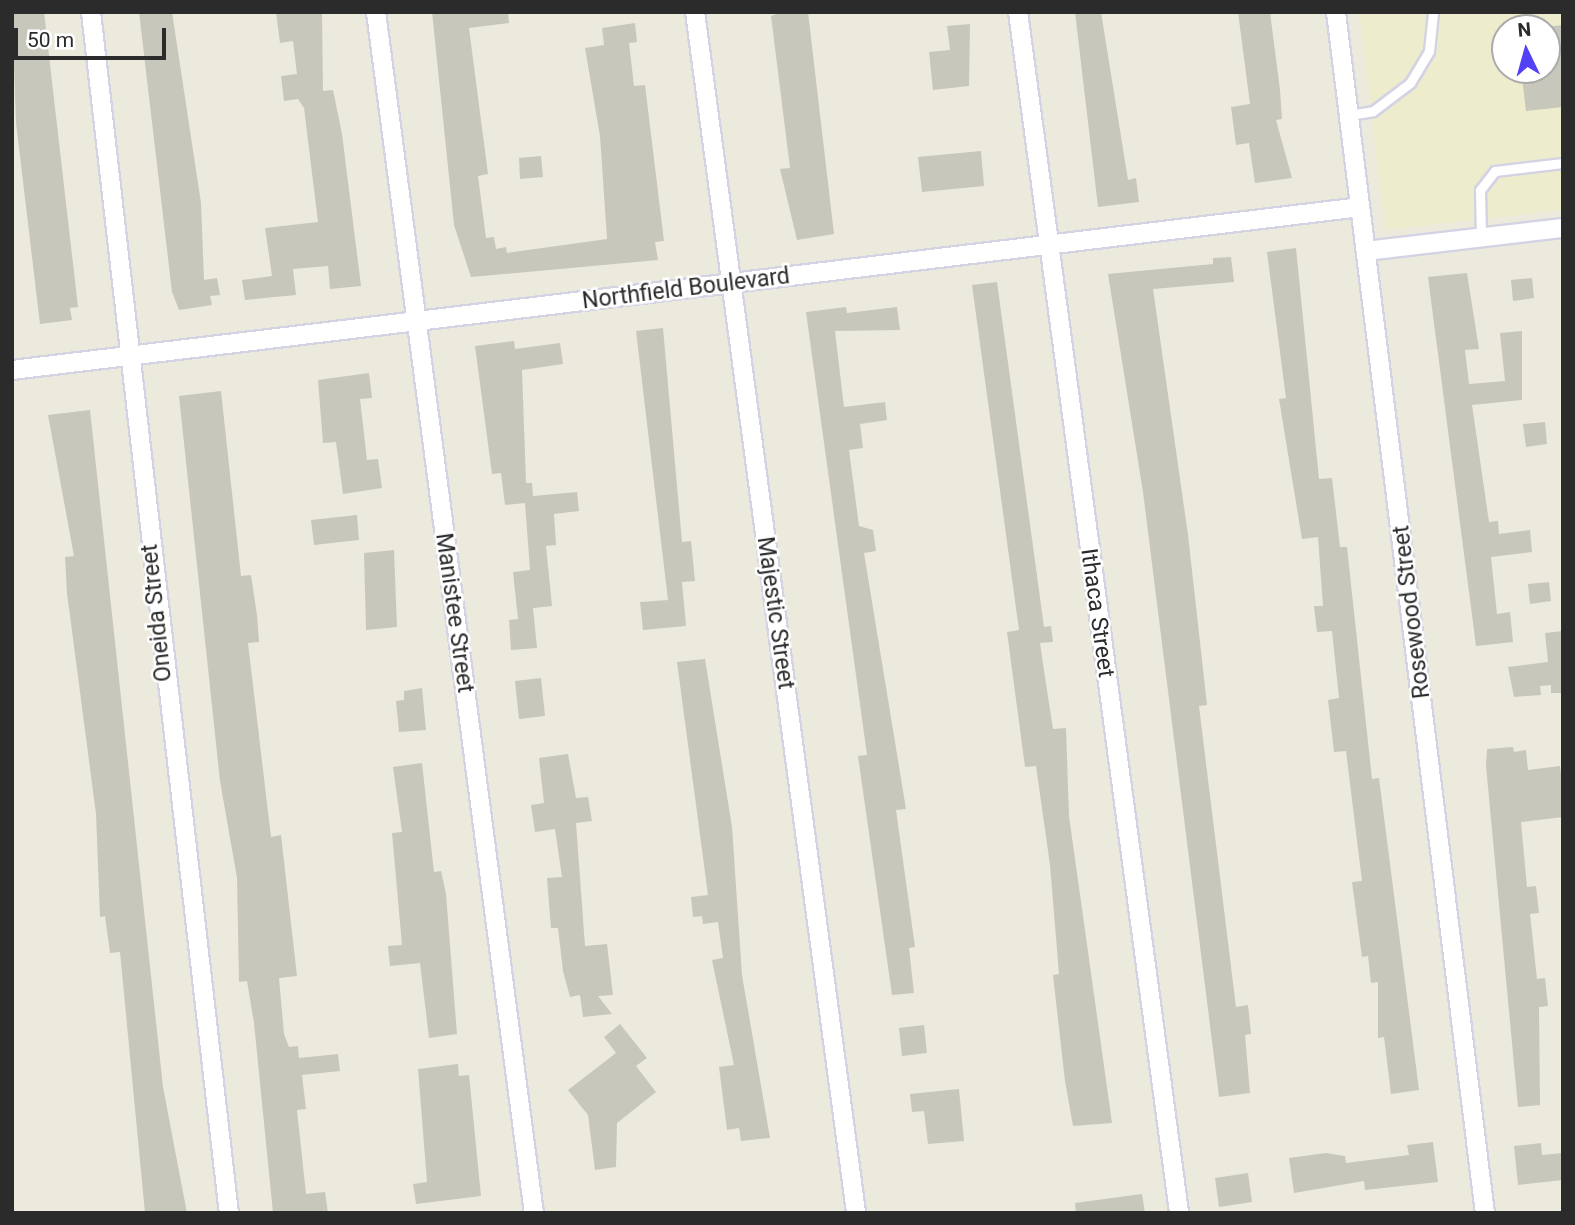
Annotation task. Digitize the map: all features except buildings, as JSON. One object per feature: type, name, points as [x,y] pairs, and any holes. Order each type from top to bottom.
[{"type":"street","name":"Oneida Street","points":[[91,12],[229,1213]]},
{"type":"street","name":"Manistee Street","points":[[376,12],[534,1213]]},
{"type":"street","name":"Majestic Street","points":[[695,12],[856,1213]]},
{"type":"street","name":"Ithaca Street","points":[[1018,12],[1046,246],[1179,1213]]},
{"type":"street","name":"Rosewood Street","points":[[1336,12],[1485,1213]]},
{"type":"street","name":"Northfield Boulevard","points":[[12,370],[1360,207]]},
{"type":"street","points":[[1366,251],[1563,228]]},
{"type":"lane","points":[[1349,115],[1373,111],[1410,83],[1429,51],[1433,12]]},
{"type":"lane","points":[[1481,237],[1480,190],[1495,171],[1563,163]]},
{"type":"shaded area","points":[[1359,12],[1563,12],[1563,210],[1385,230]]}]
